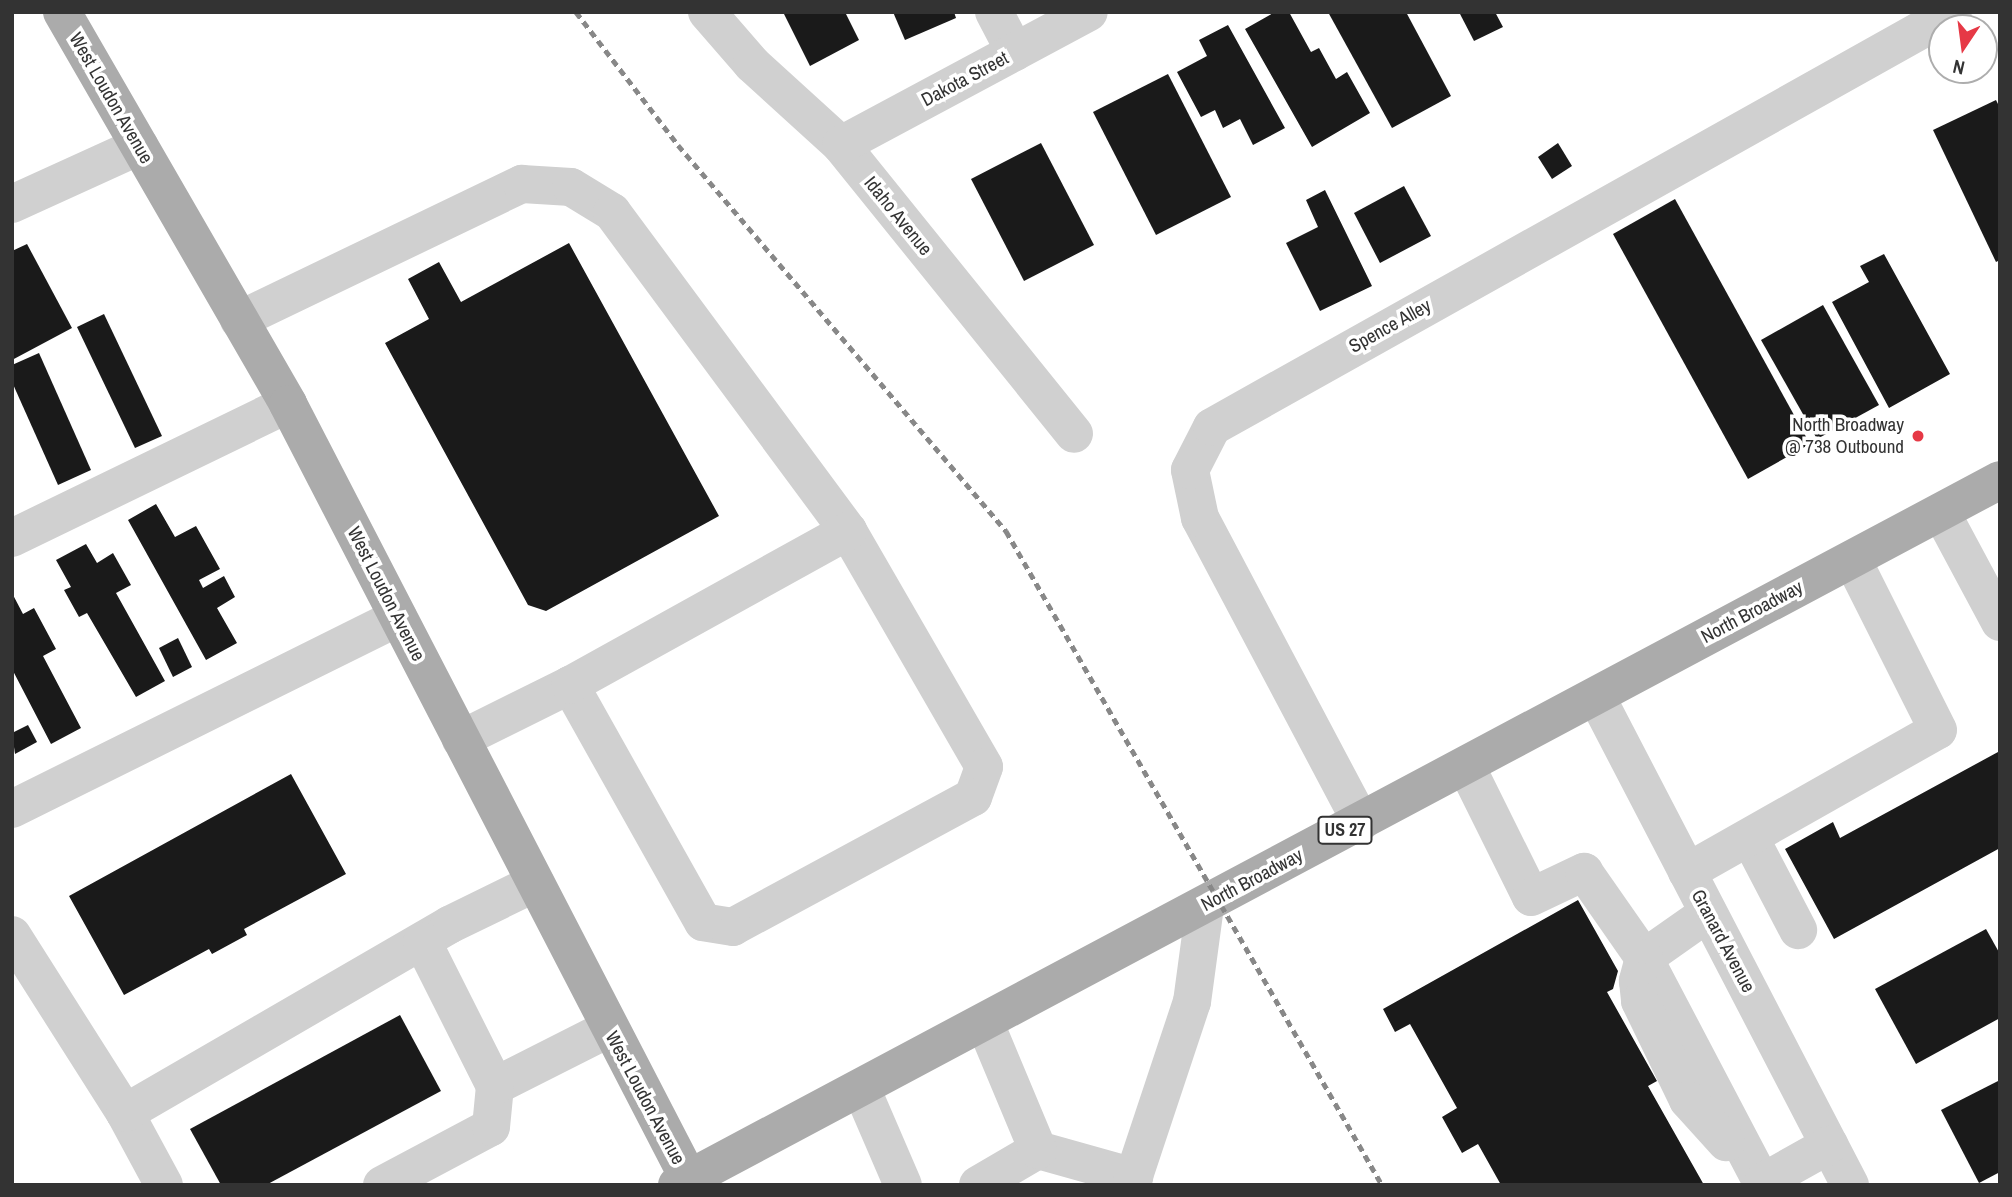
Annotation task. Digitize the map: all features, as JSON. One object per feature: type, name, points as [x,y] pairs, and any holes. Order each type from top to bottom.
[{"type":"main road","name":"West Loudon Avenue","points":[[62,12],[288,404],[535,883],[686,1184]]},
{"type":"main road","name":"North Broadway","points":[[686,1184],[2000,480]]},
{"type":"street","name":"Idaho Avenue","points":[[707,12],[752,64],[841,145],[1074,434]]},
{"type":"street","points":[[995,12],[1015,52]]},
{"type":"street","name":"Dakota Street","points":[[841,145],[1089,12]]},
{"type":"street","name":"Spence Alley","points":[[1361,822],[1200,518],[1190,470],[1212,427],[1953,12]]},
{"type":"street","points":[[12,204],[139,146]]},
{"type":"street","points":[[239,320],[522,184],[571,187],[611,212],[848,531],[984,767],[972,797],[733,927],[703,922],[570,685]]},
{"type":"street","points":[[12,538],[288,404]]},
{"type":"street","points":[[1941,512],[2000,622]]},
{"type":"street","points":[[461,739],[570,685],[848,531]]},
{"type":"street","points":[[1687,872],[1938,730],[1852,559]]},
{"type":"street","points":[[12,809],[398,617]]},
{"type":"street","name":"Granard Avenue","points":[[1596,696],[1850,1185]]},
{"type":"street","points":[[1466,766],[1531,897],[1584,872],[1644,958],[1763,1183],[1829,1145]]},
{"type":"street","points":[[1750,838],[1798,930]]},
{"type":"street","points":[[125,1113],[422,941],[535,883]]},
{"type":"street","points":[[978,1185],[1038,1150],[1132,1181],[1192,1002],[1205,906]]},
{"type":"street","points":[[1644,958],[1708,913]]},
{"type":"street","points":[[12,935],[125,1113],[164,1185]]},
{"type":"street","points":[[382,1185],[437,1172],[491,1126],[495,1086],[422,941]]},
{"type":"street","points":[[985,1023],[1038,1150]]},
{"type":"street","points":[[495,1086],[608,1029]]},
{"type":"street","points":[[862,1090],[904,1185]]},
{"type":"building","points":[[783,12],[845,12],[859,40],[810,66]]},
{"type":"building","points":[[893,12],[954,12],[956,18],[905,40]]},
{"type":"building","points":[[1275,12],[1289,12],[1311,52],[1319,48],[1336,79],[1347,72],[1370,113],[1312,147],[1245,29]]},
{"type":"building","points":[[1328,12],[1406,12],[1451,96],[1392,128]]},
{"type":"building","points":[[1459,12],[1495,12],[1503,27],[1474,41]]},
{"type":"building","points":[[1228,25],[1285,128],[1253,145],[1240,119],[1223,128],[1215,110],[1201,117],[1177,72],[1207,56],[1199,40]]},
{"type":"building","points":[[1168,74],[1231,197],[1156,235],[1093,112]]},
{"type":"building","points":[[1996,100],[2000,108],[2000,260],[1996,262],[1933,130]]},
{"type":"building","points":[[1041,143],[1094,245],[1024,281],[971,179]]},
{"type":"building","points":[[1558,143],[1572,166],[1552,179],[1538,157]]},
{"type":"building","points":[[1404,186],[1431,236],[1380,263],[1354,213]]},
{"type":"building","points":[[1325,190],[1372,286],[1320,311],[1286,243],[1318,227],[1306,200]]},
{"type":"building","points":[[1675,199],[1810,444],[1748,479],[1613,234]]},
{"type":"building","points":[[569,243],[719,516],[546,611],[528,605],[385,343],[429,319],[408,279],[439,262],[461,302]]},
{"type":"building","points":[[27,244],[72,328],[12,360],[12,251]]},
{"type":"building","points":[[1884,254],[1950,374],[1889,408],[1832,302],[1869,282],[1860,266]]},
{"type":"building","points":[[1823,305],[1879,405],[1817,439],[1761,340]]},
{"type":"building","points":[[104,314],[162,436],[135,448],[77,327]]},
{"type":"building","points":[[39,353],[91,470],[58,485],[12,382],[12,365]]},
{"type":"building","points":[[156,504],[175,537],[196,526],[220,569],[199,580],[203,588],[224,576],[235,597],[217,608],[237,643],[206,660],[128,520]]},
{"type":"building","points":[[86,544],[97,563],[113,553],[131,585],[116,593],[165,681],[136,697],[87,613],[79,617],[64,590],[71,587],[56,560]]},
{"type":"building","points":[[12,593],[23,614],[34,608],[56,649],[43,656],[81,728],[51,744],[12,669]]},
{"type":"building","points":[[178,638],[192,667],[173,677],[159,648]]},
{"type":"building","points":[[28,725],[37,742],[15,754],[12,733]]},
{"type":"building","points":[[1998,752],[2000,848],[1834,939],[1785,849],[1833,822],[1840,838]]},
{"type":"building","points":[[291,774],[346,874],[244,929],[247,935],[212,954],[209,949],[124,995],[69,896]]},
{"type":"building","points":[[1578,900],[1618,971],[1613,989],[1607,992],[1657,1081],[1648,1086],[1704,1185],[1501,1185],[1478,1144],[1462,1153],[1442,1117],[1457,1108],[1410,1024],[1395,1032],[1383,1009]]},
{"type":"building","points":[[1986,929],[2000,954],[2000,1018],[1916,1064],[1875,989]]},
{"type":"building","points":[[400,1015],[441,1091],[266,1185],[221,1185],[190,1129]]},
{"type":"building","points":[[2000,1080],[2000,1172],[1979,1183],[1941,1110]]},
{"type":"railway","points":[[576,12],[678,145],[1006,531],[1382,1185]]},
{"type":"place","name":"North Broadway @ 738 Outbound","points":[[1918,436]]}]
